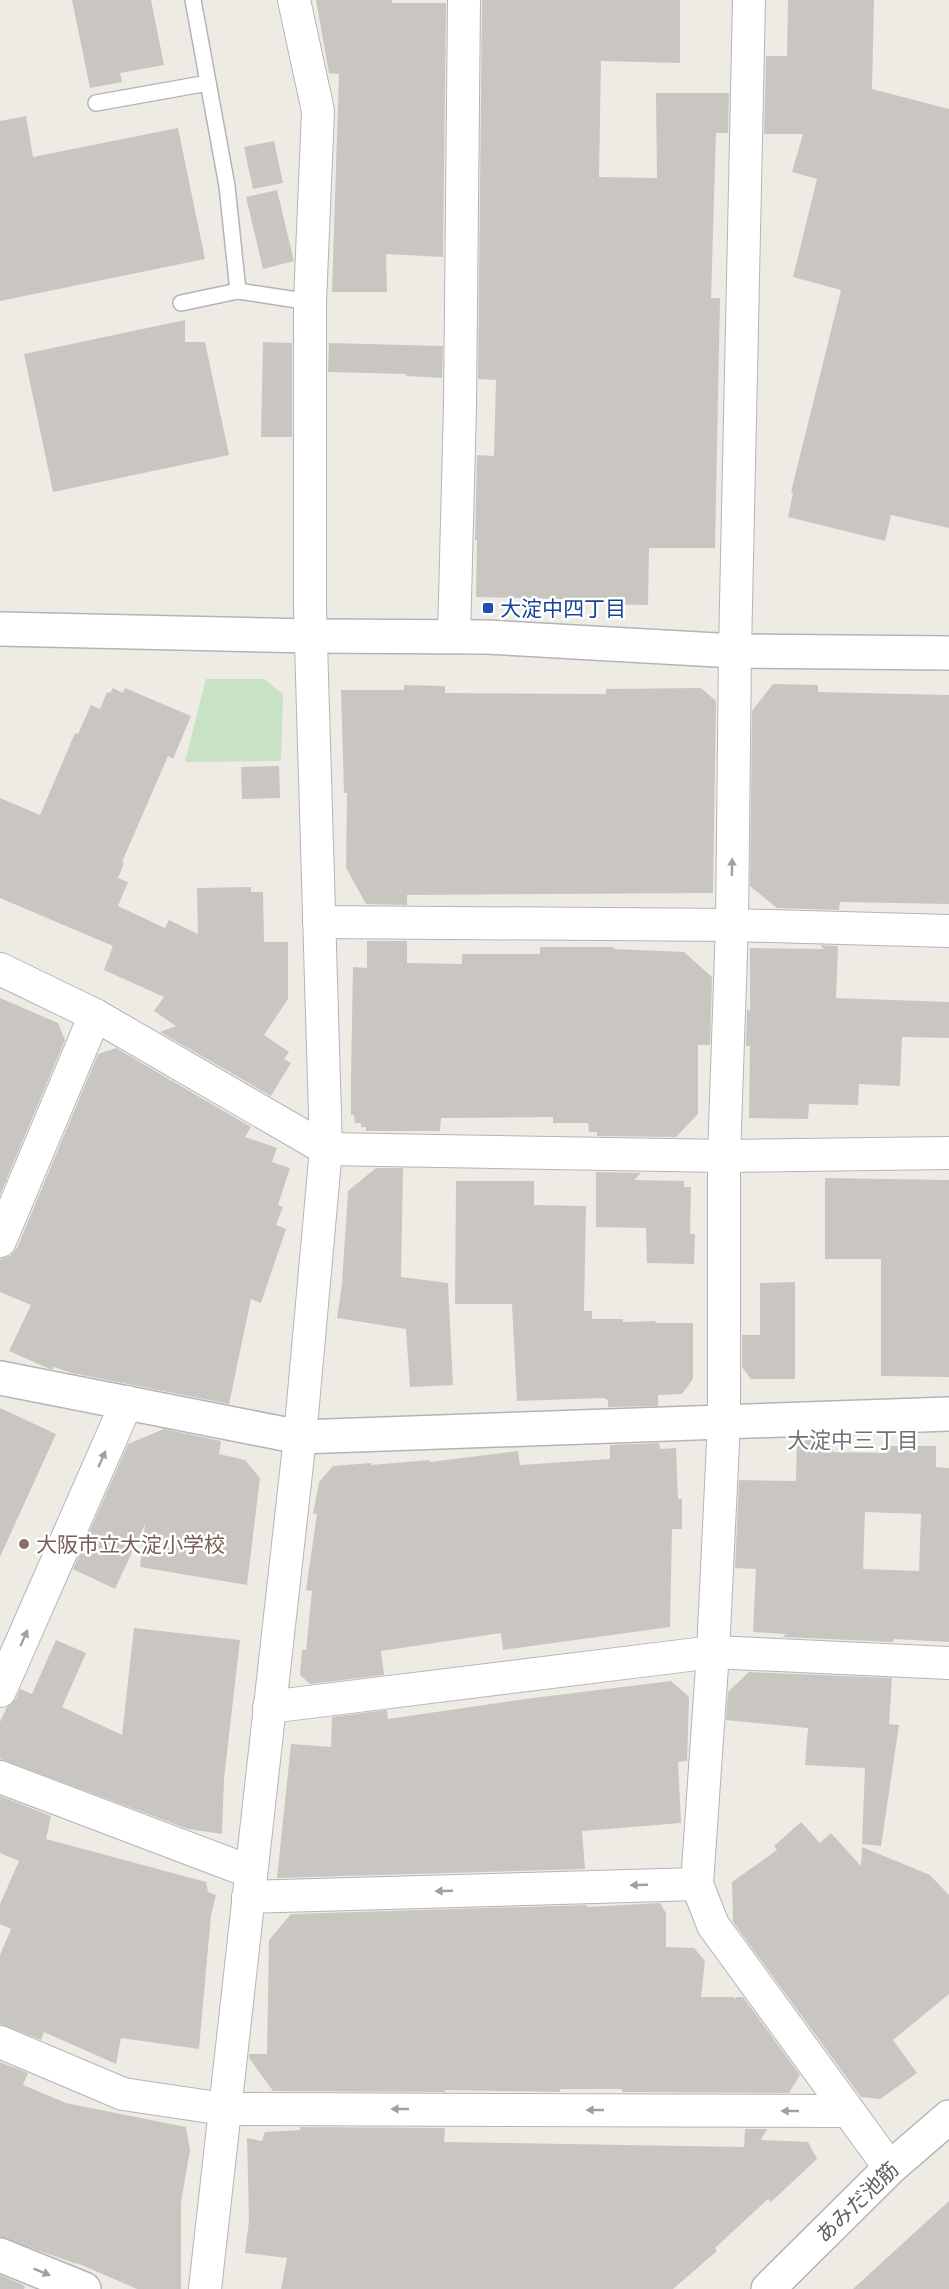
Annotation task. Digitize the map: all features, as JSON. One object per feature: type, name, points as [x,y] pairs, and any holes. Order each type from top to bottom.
[{"type":"street","points":[[205,2289],[300,1437],[326,1149],[311,636],[310,302],[318,111],[294,0]]},
{"type":"street","points":[[454,637],[460,406],[464,0]]},
{"type":"street","points":[[748,0],[732,926],[724,1156],[724,1422],[713,1652],[697,1884],[713,1925],[890,2168]]},
{"type":"street","points":[[0,629],[454,637],[735,651],[949,653]]},
{"type":"street","points":[[319,922],[732,926],[949,931]]},
{"type":"street","points":[[0,969],[95,1015],[326,1149],[724,1156],[949,1153]]},
{"type":"street","points":[[0,1239],[95,1015]]},
{"type":"street","points":[[0,1378],[300,1437],[949,1414]]},
{"type":"street","points":[[0,1691],[127,1402]]},
{"type":"street","points":[[269,1707],[713,1652],[949,1663]]},
{"type":"street","points":[[0,1777],[249,1885],[697,1884]]},
{"type":"street","points":[[0,2042],[123,2094],[224,2109],[848,2111]]},
{"type":"street","name":"あみだ池筋","points":[[768,2289],[890,2168],[949,2117]]},
{"type":"street","points":[[0,2255],[84,2289]]},
{"type":"lane","points":[[193,0],[227,186],[238,291]]},
{"type":"lane","points":[[96,103],[208,82]]},
{"type":"lane","points":[[181,303],[238,291],[310,302]]},
{"type":"green space","points":[[206,679],[264,679],[283,694],[281,761],[185,762]]},
{"type":"building","points":[[72,0],[151,0],[164,65],[120,73],[122,82],[90,88]]},
{"type":"building","points":[[316,0],[446,3],[443,257],[386,254],[387,292],[332,292],[339,74],[329,73]]},
{"type":"building","points":[[482,0],[680,0],[680,63],[601,61],[599,177],[657,178],[656,93],[729,93],[728,133],[716,133],[711,298],[720,298],[715,548],[649,548],[648,605],[596,604],[596,600],[476,597],[477,455],[494,456],[496,380],[478,379]]},
{"type":"building","points":[[788,0],[874,0],[872,89],[949,109],[949,528],[891,515],[885,541],[788,517],[793,493],[791,492],[841,290],[793,277],[817,179],[792,172],[803,134],[764,134],[766,56],[787,56]]},
{"type":"building","points":[[26,116],[33,157],[178,128],[205,259],[0,301],[0,121]]},
{"type":"building","points":[[274,141],[283,183],[253,189],[244,147]]},
{"type":"building","points":[[277,190],[294,261],[263,269],[246,197]]},
{"type":"building","points":[[185,320],[185,342],[205,342],[229,455],[53,492],[24,354]]},
{"type":"building","points":[[263,342],[292,343],[292,437],[261,437]]},
{"type":"building","points":[[329,343],[443,346],[442,378],[406,376],[406,374],[328,372]]},
{"type":"building","points":[[773,684],[818,685],[818,692],[949,695],[949,904],[840,902],[839,910],[777,908],[750,886],[752,711]]},
{"type":"building","points":[[404,685],[445,686],[445,693],[606,694],[606,689],[701,688],[716,701],[713,893],[407,895],[407,905],[366,904],[346,868],[347,793],[344,793],[341,690],[404,690]]},
{"type":"building","points":[[113,688],[123,693],[125,688],[191,716],[173,759],[168,756],[122,862],[124,863],[118,878],[128,882],[118,906],[165,928],[169,920],[198,934],[197,888],[251,887],[251,892],[263,892],[264,942],[288,942],[288,999],[264,1035],[289,1052],[284,1059],[291,1063],[271,1096],[160,1032],[176,1026],[154,1011],[164,997],[104,970],[113,946],[0,898],[0,798],[40,815],[75,733],[78,734],[91,705],[100,709],[107,692],[110,693]]},
{"type":"building","points":[[279,766],[280,798],[242,799],[241,767]]},
{"type":"building","points":[[367,941],[407,941],[407,963],[462,964],[462,954],[540,954],[540,947],[614,947],[614,949],[684,952],[712,977],[710,1045],[698,1045],[698,1114],[676,1137],[597,1136],[597,1132],[589,1132],[588,1123],[553,1123],[553,1117],[441,1118],[440,1131],[366,1131],[366,1127],[361,1127],[361,1123],[355,1123],[354,1115],[351,1115],[351,1078],[353,967],[367,968]]},
{"type":"building","points":[[820,945],[838,946],[836,998],[949,1002],[949,1038],[902,1037],[900,1086],[859,1084],[858,1105],[809,1104],[808,1119],[749,1118],[750,1046],[746,1046],[747,1009],[750,1011],[750,948],[824,949]]},
{"type":"building","points":[[0,998],[58,1023],[65,1040],[0,1195]]},
{"type":"building","points":[[116,1048],[251,1127],[245,1137],[277,1148],[272,1162],[290,1168],[278,1205],[283,1207],[276,1225],[286,1229],[261,1303],[251,1299],[229,1404],[72,1373],[54,1367],[50,1369],[9,1351],[31,1305],[0,1292],[0,1259],[10,1256],[17,1248],[98,1054]]},
{"type":"building","points":[[376,1168],[403,1168],[401,1277],[448,1283],[453,1385],[410,1387],[406,1329],[337,1318],[342,1284],[348,1191]]},
{"type":"building","points":[[596,1172],[641,1173],[634,1180],[684,1181],[684,1187],[691,1187],[690,1234],[695,1234],[694,1264],[647,1263],[646,1228],[596,1227]]},
{"type":"building","points":[[825,1178],[949,1180],[949,1377],[881,1376],[881,1259],[825,1259]]},
{"type":"building","points":[[456,1181],[534,1181],[534,1205],[586,1206],[584,1311],[592,1311],[592,1319],[693,1323],[693,1379],[682,1394],[658,1395],[658,1406],[608,1407],[608,1400],[604,1398],[517,1401],[512,1304],[455,1304]]},
{"type":"building","points":[[795,1282],[795,1379],[751,1379],[742,1367],[742,1335],[760,1335],[760,1283]]},
{"type":"building","points":[[0,1408],[56,1434],[0,1557]]},
{"type":"building","points":[[164,1429],[221,1441],[219,1454],[245,1460],[260,1478],[247,1585],[140,1567],[145,1524],[115,1589],[73,1569],[128,1444]]},
{"type":"building","points":[[833,1437],[833,1452],[887,1453],[887,1446],[936,1446],[936,1467],[949,1468],[949,1642],[783,1637],[786,1634],[753,1632],[756,1569],[735,1568],[739,1480],[796,1481],[797,1438]],"holes":[[[865,1512],[921,1514],[919,1571],[863,1569]]]},
{"type":"building","points":[[659,1443],[660,1449],[676,1448],[678,1499],[682,1499],[682,1529],[672,1529],[670,1627],[503,1650],[501,1633],[381,1651],[384,1675],[310,1684],[300,1675],[302,1650],[306,1650],[312,1591],[306,1590],[317,1514],[313,1514],[319,1482],[333,1466],[430,1460],[430,1462],[518,1451],[520,1465],[610,1459],[610,1445]]},
{"type":"building","points":[[134,1628],[240,1640],[224,1778],[222,1834],[188,1829],[0,1759],[0,1722],[7,1707],[16,1699],[20,1689],[32,1694],[56,1640],[86,1653],[62,1707],[122,1735]]},
{"type":"building","points":[[749,1672],[892,1678],[889,1724],[899,1725],[881,1846],[862,1844],[865,1768],[805,1765],[808,1728],[726,1720],[728,1692]]},
{"type":"building","points":[[671,1681],[689,1697],[687,1761],[678,1762],[681,1823],[582,1831],[585,1869],[277,1878],[291,1744],[331,1747],[332,1717],[387,1710],[388,1719]]},
{"type":"building","points":[[0,1796],[51,1816],[46,1839],[206,1882],[208,1892],[216,1895],[211,1915],[199,2049],[121,2038],[116,2064],[44,2032],[41,2040],[0,2024],[0,1955],[11,1929],[0,1924],[0,1904],[19,1861],[0,1853]]},
{"type":"building","points":[[801,1822],[820,1843],[831,1833],[861,1866],[862,1847],[930,1875],[949,1895],[949,1994],[893,2040],[917,2073],[880,2099],[861,2097],[733,1922],[732,1882],[777,1850],[774,1846]]},
{"type":"building","points":[[660,1903],[666,1913],[666,1947],[694,1948],[705,1961],[701,1997],[734,1997],[736,1999],[736,1997],[743,1997],[800,2075],[789,2093],[622,2092],[622,2089],[560,2089],[560,2092],[273,2091],[249,2058],[249,2054],[267,2054],[269,1940],[291,1914],[587,1905],[587,1907]]},
{"type":"building","points":[[0,2062],[28,2073],[23,2085],[66,2103],[186,2127],[190,2150],[181,2202],[181,2289],[137,2289],[77,2263],[0,2237]]},
{"type":"building","points":[[299,2127],[445,2128],[444,2142],[744,2147],[745,2129],[767,2129],[761,2140],[808,2142],[817,2159],[771,2202],[768,2199],[715,2248],[717,2251],[673,2289],[281,2289],[287,2258],[245,2253],[249,2220],[247,2138],[262,2141],[265,2132],[301,2130]]},
{"type":"building","points":[[949,2201],[949,2289],[853,2289]]},
{"type":"building","points":[[0,2275],[25,2286],[24,2289],[0,2289]]},
{"type":"place","name":"大淀中四丁目","points":[[488,608]]},
{"type":"place","name":"大阪市立大淀小学校","points":[[24,1544]]},
{"type":"district","name":"大淀中三丁目","points":[[853,1440]]}]
